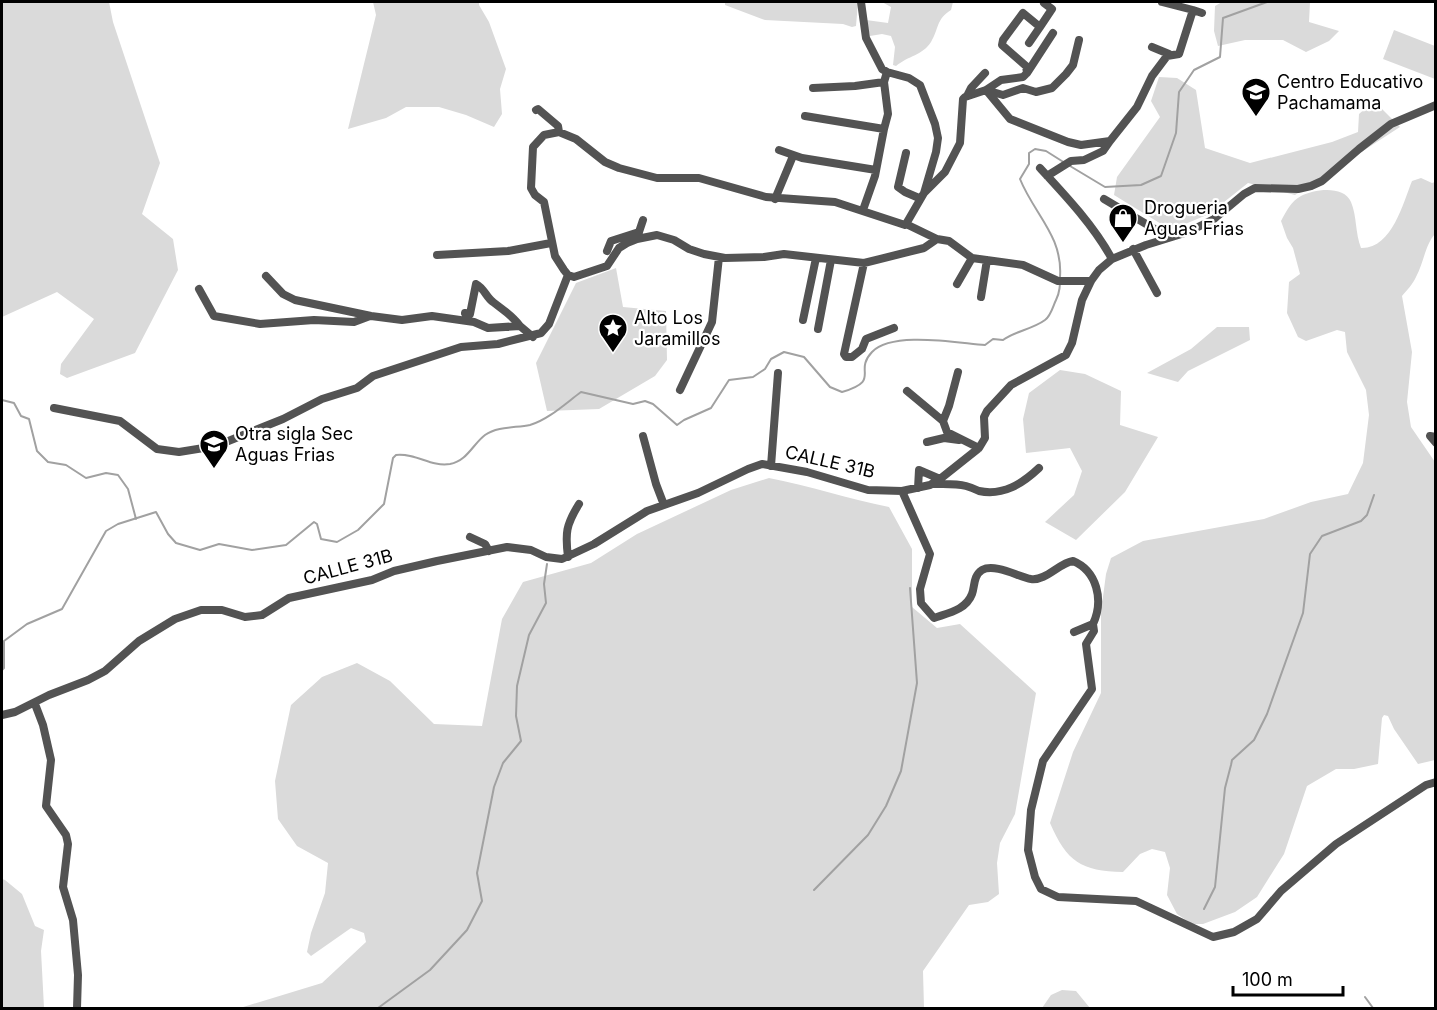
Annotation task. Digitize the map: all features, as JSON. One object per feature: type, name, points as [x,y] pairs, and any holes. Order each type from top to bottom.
[{"type":"street","points":[[861,2],[866,38],[882,69],[909,78],[920,85],[938,138],[922,196],[906,224]]},
{"type":"street","points":[[1152,47],[1169,54],[1179,54],[1198,11],[1162,2]]},
{"type":"street","points":[[1029,43],[1052,9],[1044,3]]},
{"type":"street","points":[[1027,73],[1026,66],[1002,45],[1004,36],[1021,11],[1040,27]]},
{"type":"street","points":[[967,96],[986,90],[1001,80],[1023,77],[1053,33]]},
{"type":"street","points":[[986,90],[1003,94],[1023,88],[1036,92],[1052,88],[1073,65],[1078,40]]},
{"type":"street","points":[[1047,176],[1071,161],[1086,159],[1104,151],[1137,107],[1152,76],[1169,54]]},
{"type":"street","points":[[863,210],[876,170],[888,114],[884,82],[887,72]]},
{"type":"street","points":[[922,196],[945,171],[960,143],[963,99],[985,73]]},
{"type":"street","points":[[813,88],[884,82]]},
{"type":"street","points":[[986,90],[1010,119],[1081,145],[1110,141]]},
{"type":"street","points":[[907,391],[943,422],[947,432],[979,448],[985,438],[984,417],[991,406],[1011,385],[1066,355],[1072,343],[1082,300],[1091,281],[1099,270],[1112,259],[1133,249],[1188,232],[1214,219],[1244,194],[1255,188],[1298,189],[1317,184],[1391,124],[1436,105]]},
{"type":"street","points":[[536,110],[538,109],[558,126],[559,132]]},
{"type":"street","points":[[805,116],[884,129]]},
{"type":"street","points":[[938,239],[924,248],[864,263],[784,254],[764,257],[719,257],[689,249],[665,236],[648,236],[619,248],[611,262],[602,268],[574,277],[568,275],[558,262],[551,243],[544,202],[535,195],[531,188],[532,151],[544,135],[559,132],[576,140],[605,162],[619,168],[657,178],[699,178],[775,199],[835,202],[906,224],[938,239],[949,241],[972,258],[1023,265],[1063,281],[1091,281]]},
{"type":"street","points":[[779,150],[793,156],[876,170]]},
{"type":"street","points":[[906,153],[898,187],[905,192],[922,196]]},
{"type":"street","points":[[775,199],[793,156]]},
{"type":"street","points":[[1040,168],[1058,185],[1099,237],[1112,259]]},
{"type":"street","points":[[1104,199],[1168,237]]},
{"type":"street","points":[[607,251],[611,241],[639,232],[643,220]]},
{"type":"street","points":[[437,255],[508,251],[551,243]]},
{"type":"street","points":[[1133,249],[1157,293]]},
{"type":"street","points":[[680,390],[712,322],[719,257]]},
{"type":"street","points":[[803,320],[816,258]]},
{"type":"street","points":[[957,284],[972,258]]},
{"type":"street","points":[[818,329],[831,260]]},
{"type":"street","points":[[981,297],[987,260]]},
{"type":"street","points":[[864,263],[844,354],[846,357],[852,357],[862,349],[866,339],[894,328]]},
{"type":"street","points":[[54,408],[120,421],[158,449],[187,452],[216,446],[283,419],[322,399],[357,388],[373,376],[461,347],[489,346],[533,337],[546,329],[568,275]]},
{"type":"street","points":[[266,276],[283,294],[296,300],[371,316],[402,320],[432,316],[474,322],[488,328],[520,326]]},
{"type":"street","points":[[465,313],[470,314],[476,284],[533,337]]},
{"type":"street","points":[[199,289],[214,316],[260,324],[314,320],[354,322],[371,316]]},
{"type":"street","points":[[943,422],[958,372]]},
{"type":"street","points":[[771,466],[778,373]]},
{"type":"street","points":[[643,436],[664,505]]},
{"type":"street","points":[[1436,436],[1430,436],[1436,443]]},
{"type":"street","points":[[927,442],[944,438],[960,440]]},
{"type":"street","name":"CALLE 31B","points":[[2,715],[35,704],[88,680],[105,671],[139,641],[174,619],[201,610],[222,610],[245,617],[262,615],[289,598],[372,580],[437,561],[516,547],[531,550],[546,557],[562,559],[594,544],[639,516],[762,465],[807,472],[868,490],[902,491],[932,484],[979,448]]},
{"type":"street","points":[[932,484],[965,485],[994,492],[1011,489],[1039,468]]},
{"type":"street","points":[[918,488],[919,470],[940,479]]},
{"type":"street","points":[[902,491],[930,554],[921,585],[921,603],[934,618],[954,611],[965,604],[971,596],[976,575],[987,569],[1038,579],[1073,561],[1083,565],[1099,594],[1097,615],[1093,624],[1094,631],[1086,644],[1092,689],[1043,761],[1031,810],[1028,850],[1035,877],[1041,889],[1058,897],[1136,901],[1213,937],[1234,932],[1257,919],[1281,891],[1336,844],[1426,785],[1436,782]]},
{"type":"street","points":[[568,557],[567,528],[579,504]]},
{"type":"street","points":[[470,537],[485,544],[489,551]]},
{"type":"street","points":[[1074,632],[1093,624]]},
{"type":"street","points":[[35,704],[43,724],[51,760],[46,806],[66,835],[68,844],[63,887],[73,920],[78,975],[77,1008]]},
{"type":"shaded area","points":[[2,2],[109,2],[113,22],[160,163],[142,214],[173,239],[178,270],[135,353],[67,378],[60,374],[61,364],[94,319],[57,292],[2,317]]},
{"type":"shaded area","points":[[373,2],[479,2],[506,69],[500,89],[502,114],[494,127],[439,107],[406,107],[386,118],[348,129],[376,15]]},
{"type":"shaded area","points":[[725,2],[858,2],[856,26],[765,20],[725,5]]},
{"type":"shaded area","points":[[882,2],[953,2],[951,10],[940,21],[928,46],[896,66],[893,65],[895,47],[891,36],[882,34],[870,36],[866,20],[888,23],[891,7]]},
{"type":"shaded area","points":[[1222,2],[1310,2],[1309,22],[1339,31],[1329,41],[1306,52],[1283,40],[1245,40],[1218,46],[1214,31],[1215,6]]},
{"type":"shaded area","points":[[1394,30],[1435,46],[1435,79],[1383,59]]},
{"type":"shaded area","points":[[1159,77],[1177,78],[1196,90],[1205,148],[1250,163],[1332,142],[1358,132],[1359,114],[1374,101],[1400,127],[1295,195],[1248,183],[1209,214],[1171,230],[1114,195],[1117,177],[1160,117],[1151,101]]},
{"type":"shaded area","points":[[1421,178],[1435,182],[1435,234],[1429,243],[1415,280],[1402,296],[1412,352],[1407,402],[1411,427],[1435,462],[1435,760],[1418,764],[1394,729],[1388,716],[1384,715],[1378,764],[1354,769],[1336,769],[1307,786],[1284,854],[1257,897],[1235,912],[1203,924],[1192,924],[1177,914],[1167,895],[1170,868],[1165,852],[1152,849],[1140,854],[1123,872],[1096,869],[1077,862],[1069,855],[1050,823],[1073,752],[1101,693],[1101,612],[1106,574],[1111,558],[1143,541],[1264,519],[1311,502],[1348,494],[1363,463],[1369,415],[1366,390],[1347,352],[1345,332],[1337,330],[1306,341],[1298,337],[1287,313],[1289,282],[1300,274],[1293,248],[1281,221],[1297,198],[1321,190],[1336,191],[1342,193],[1351,202],[1361,248],[1372,246],[1381,241],[1395,223],[1412,181]]},
{"type":"shaded area","points":[[616,268],[623,307],[666,311],[667,360],[655,376],[599,409],[547,411],[536,363],[576,283]]},
{"type":"shaded area","points":[[1217,327],[1249,327],[1250,340],[1188,371],[1178,382],[1147,373],[1191,349]]},
{"type":"shaded area","points":[[1060,370],[1085,374],[1121,391],[1120,425],[1158,437],[1125,492],[1076,540],[1045,522],[1074,495],[1082,471],[1070,448],[1026,453],[1023,419],[1029,393]]},
{"type":"shaded area","points":[[769,478],[889,507],[912,549],[912,607],[937,628],[960,624],[1036,693],[1015,814],[1000,843],[997,863],[999,894],[988,902],[969,905],[923,971],[924,1008],[240,1008],[322,983],[366,942],[364,933],[351,928],[311,956],[307,952],[325,893],[328,863],[297,846],[278,819],[275,781],[291,705],[322,677],[357,663],[390,681],[434,724],[482,726],[502,619],[523,582],[591,563],[637,534],[731,490]]},
{"type":"shaded area","points":[[2,879],[22,894],[35,926],[44,930],[41,951],[44,1008],[2,1008]]},
{"type":"shaded area","points":[[1062,990],[1076,991],[1090,1008],[1042,1008],[1051,995]]},
{"type":"waterway","points":[[1070,166],[1105,187],[1141,185],[1161,176],[1176,133],[1179,92],[1194,70],[1220,57],[1223,18],[1267,2]]},
{"type":"waterway","points":[[2,670],[4,668],[4,641],[27,624],[62,609],[106,531],[118,524],[156,512],[168,534],[176,543],[200,550],[219,544],[252,550],[286,545],[314,522],[317,524],[321,539],[337,542],[358,530],[384,504],[393,458],[396,455],[410,456],[436,464],[456,462],[490,432],[537,423],[581,392],[633,404],[645,401],[653,404],[677,425],[711,408],[729,380],[753,377],[765,369],[771,359],[784,352],[804,357],[830,387],[842,392],[861,384],[867,359],[881,346],[909,340],[985,345],[993,339],[1003,340],[1035,326],[1049,316],[1057,297],[1060,286],[1060,262],[1052,237],[1020,179],[1029,164],[1029,153],[1035,149],[1046,151],[1065,163]]},
{"type":"waterway","points":[[2,400],[14,403],[21,416],[29,419],[37,451],[48,462],[66,465],[86,478],[106,473],[118,475],[128,489],[136,519]]},
{"type":"waterway","points":[[1204,909],[1215,887],[1225,788],[1232,760],[1254,740],[1267,714],[1303,613],[1310,554],[1322,536],[1361,521],[1367,515],[1374,495]]},
{"type":"waterway","points":[[378,1008],[430,970],[467,930],[482,901],[477,873],[494,787],[503,763],[521,741],[516,716],[517,686],[529,635],[546,603],[544,584],[547,564]]},
{"type":"waterway","points":[[814,890],[868,835],[886,806],[901,771],[917,683],[910,588]]},
{"type":"waterway","points":[[1365,997],[1373,1008]]},
{"type":"place","name":"Centro Educativo Pachamama","points":[[1256,118]]},
{"type":"place","name":"Drogueria Aguas Frias","points":[[1123,244]]},
{"type":"place","name":"Alto Los Jaramillos","points":[[613,354]]},
{"type":"place","name":"Otra sigla Sec Aguas Frias","points":[[214,470]]}]
